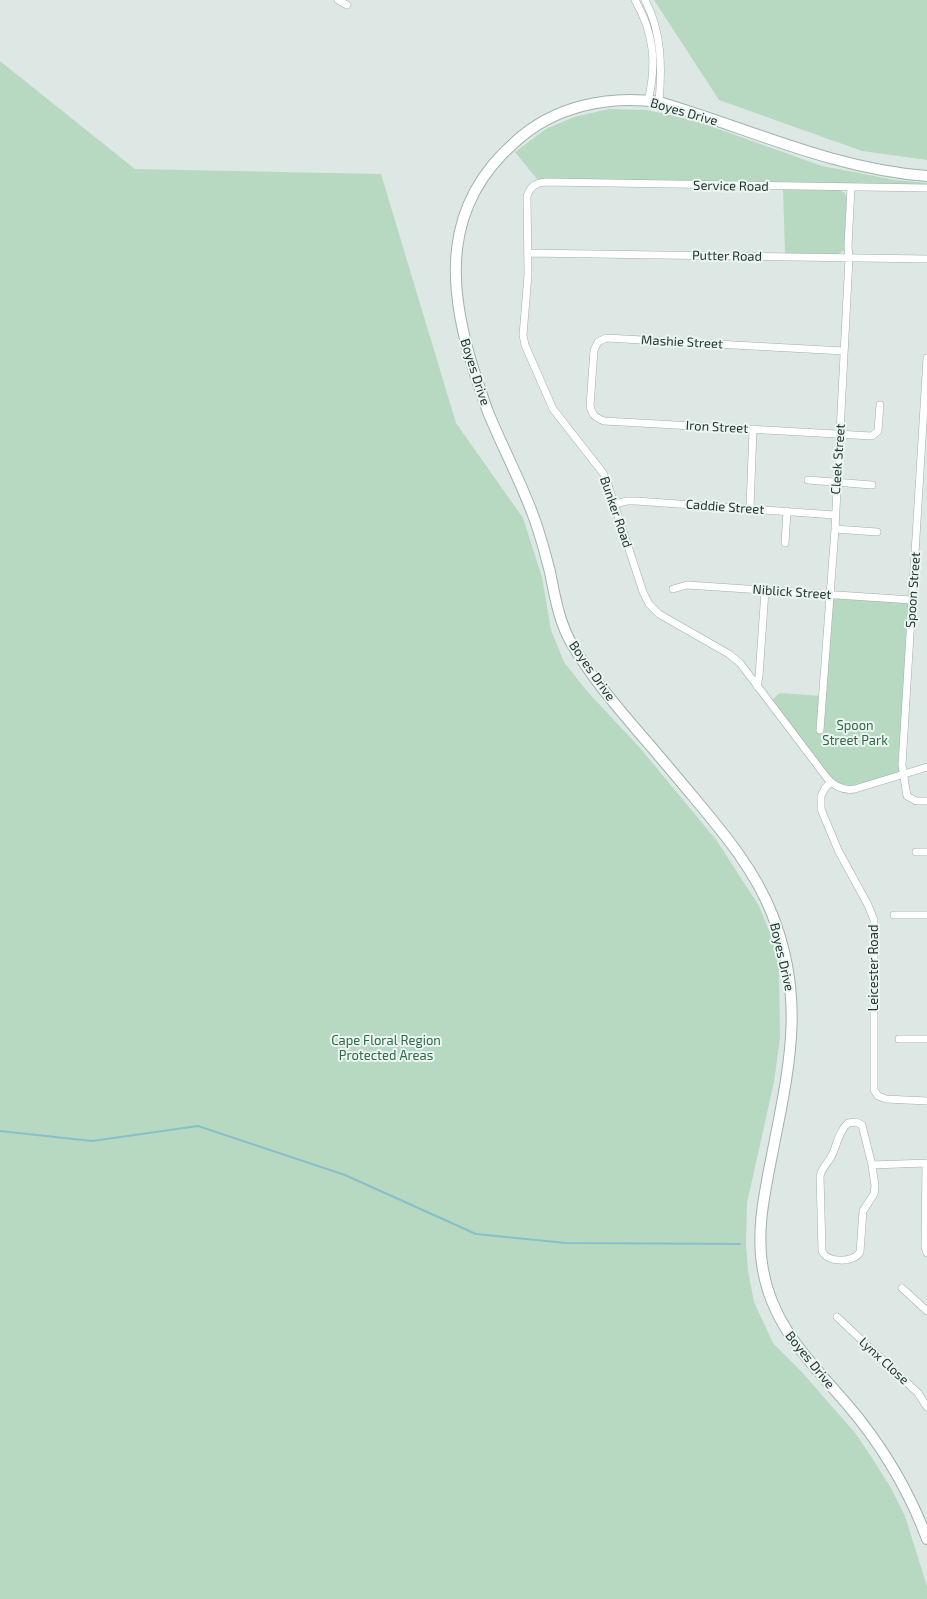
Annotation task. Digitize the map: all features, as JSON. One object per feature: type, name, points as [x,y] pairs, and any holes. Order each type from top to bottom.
[{"type":"main road","name":"Boyes Drive","points":[[927,176],[874,170],[842,162],[810,153],[659,102],[635,100],[604,101],[588,104],[559,114],[520,137],[500,155],[488,170],[473,195],[462,223],[456,251],[455,274],[459,318],[464,339],[486,407],[531,509],[540,536],[559,613],[568,637],[604,691],[716,824],[748,866],[773,917],[781,939],[790,983],[792,1036],[786,1086],[761,1219],[761,1256],[765,1282],[770,1299],[779,1318],[795,1344],[856,1416],[886,1457],[910,1500],[927,1539]]},
{"type":"street","points":[[338,0],[347,5]]},
{"type":"street","points":[[635,0],[646,23],[651,40],[653,72],[648,101]]},
{"type":"street","points":[[645,0],[653,19],[660,52],[662,73],[659,102]]},
{"type":"street","name":"Service Road","points":[[535,184],[546,182],[927,188]]},
{"type":"street","name":"Bunker Road","points":[[535,184],[527,196],[528,275],[523,335],[525,345],[552,409],[599,466],[615,504],[643,592],[653,608],[659,614],[734,658],[830,782]]},
{"type":"street","name":"Cleek Street","points":[[820,730],[835,529],[849,258],[848,246],[851,187]]},
{"type":"street","name":"Putter Road","points":[[528,253],[927,260]]},
{"type":"street","name":"Mashie Street","points":[[595,417],[590,406],[594,350],[598,342],[606,338],[844,351]]},
{"type":"street","name":"Spoon Street","points":[[927,358],[924,468],[912,600],[902,765],[907,796],[916,801],[927,801]]},
{"type":"street","name":"Iron Street","points":[[595,417],[604,421],[872,436],[878,431],[880,405]]},
{"type":"street","points":[[750,508],[754,429]]},
{"type":"street","points":[[808,480],[872,485]]},
{"type":"street","name":"Caddie Street","points":[[615,504],[629,501],[750,508],[835,515]]},
{"type":"street","points":[[785,543],[787,511]]},
{"type":"street","points":[[835,529],[877,532]]},
{"type":"street","name":"Niblick Street","points":[[672,589],[688,586],[912,600]]},
{"type":"street","points":[[757,686],[765,591]]},
{"type":"street","points":[[830,782],[839,788],[851,790],[927,767]]},
{"type":"street","name":"Leicester Road","points":[[830,782],[821,796],[821,809],[838,850],[870,908],[874,920],[874,1090],[878,1096],[886,1099],[927,1101]]},
{"type":"street","points":[[916,852],[927,852]]},
{"type":"street","points":[[894,915],[927,915]]},
{"type":"street","points":[[899,1039],[927,1039]]},
{"type":"street","points":[[856,1122],[862,1126],[872,1165],[875,1190],[863,1211],[860,1252],[858,1256],[852,1260],[826,1257],[822,1251],[820,1176],[822,1168],[832,1156],[842,1131],[848,1123],[856,1122]]},
{"type":"street","points":[[872,1165],[926,1163],[925,1246],[927,1253]]},
{"type":"street","points":[[902,1288],[927,1312]]},
{"type":"street","name":"Lynx Close","points":[[837,1317],[918,1393],[927,1407]]},
{"type":"green space","points":[[654,0],[927,0],[927,160],[862,151],[719,100]]},
{"type":"green space","name":"Cape Floral Region Protected Areas","points":[[0,61],[135,169],[381,174],[456,423],[523,518],[542,577],[551,630],[564,662],[586,690],[641,749],[717,841],[759,906],[775,945],[779,970],[780,1038],[774,1082],[747,1203],[746,1244],[748,1271],[754,1302],[773,1343],[801,1371],[856,1434],[891,1488],[905,1516],[927,1586],[927,1599],[0,1599]]},
{"type":"green space","points":[[609,109],[647,110],[693,120],[822,166],[895,180],[927,183],[927,186],[537,179],[515,152],[546,129],[574,117]]},
{"type":"green space","points":[[783,189],[839,190],[845,193],[847,199],[845,250],[838,254],[785,253]]},
{"type":"green space","name":"Spoon Street Park","points":[[830,595],[912,600],[904,774],[862,787],[839,788],[769,702],[780,693],[822,696]]},
{"type":"waterway","points":[[0,1131],[92,1141],[198,1126],[345,1175],[476,1234],[566,1243],[740,1244]]}]
